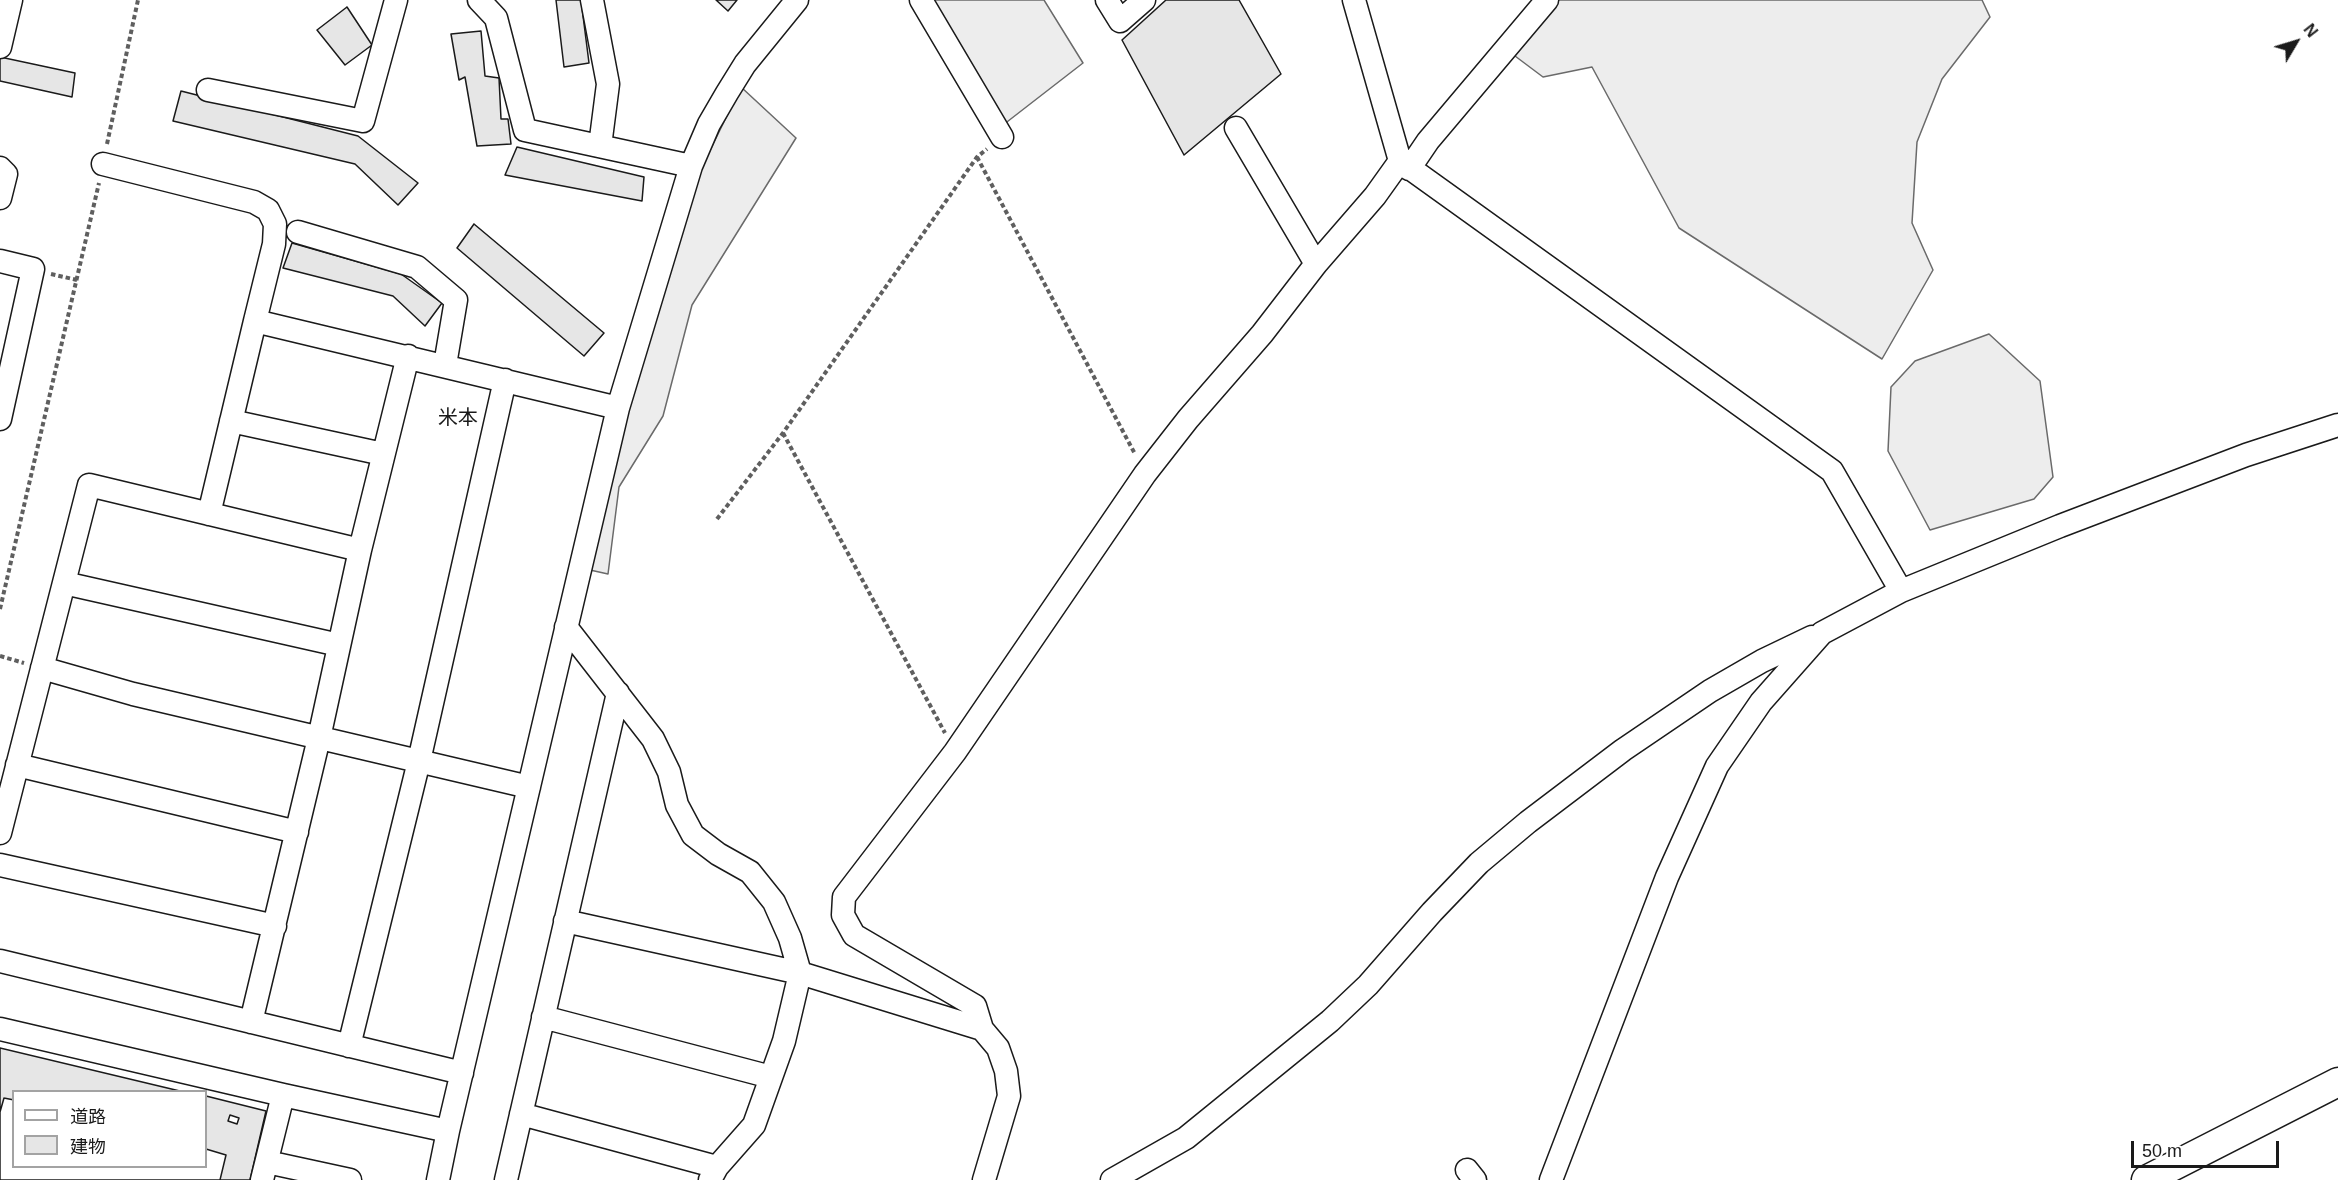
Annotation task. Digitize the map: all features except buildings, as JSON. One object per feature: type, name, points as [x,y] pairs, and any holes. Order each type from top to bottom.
[{"type":"main road","points":[[2146,1180],[2338,1082]]},
{"type":"street","points":[[0,47],[11,0]]},
{"type":"street","points":[[208,90],[363,121],[396,0]]},
{"type":"street","points":[[479,0],[496,18],[525,130],[692,166]]},
{"type":"street","points":[[592,0],[608,84],[600,147]]},
{"type":"street","points":[[921,0],[1002,137]]},
{"type":"street","points":[[1107,0],[1120,21],[1144,0]]},
{"type":"street","points":[[1354,0],[1405,165],[1832,471],[1901,591]]},
{"type":"street","points":[[984,1180],[1009,1095],[1006,1071],[998,1048],[982,1029],[975,1006],[854,935],[843,915],[844,897],[955,752],[1145,474],[1188,419],[1262,334],[1316,264],[1375,196],[1428,141],[1547,0]]},
{"type":"street","points":[[438,1180],[618,408],[692,166],[708,124],[745,64],[787,4]]},
{"type":"street","points":[[1236,128],[1316,264]]},
{"type":"street","points":[[103,164],[254,202],[268,210],[275,224],[274,244],[209,514]]},
{"type":"street","points":[[0,168],[6,174],[0,198]]},
{"type":"street","points":[[298,232],[417,267],[456,300],[445,365]]},
{"type":"street","points":[[0,261],[33,269],[5,368],[0,419]]},
{"type":"street","points":[[255,321],[618,408]]},
{"type":"street","points":[[251,1022],[319,738],[360,550],[408,356]]},
{"type":"street","points":[[350,1046],[419,761],[505,380]]},
{"type":"street","points":[[231,421],[383,454]]},
{"type":"street","points":[[1112,1180],[1186,1138],[1315,1034],[1368,985],[1479,863],[1528,822],[1623,750],[1710,691],[1762,661],[1822,633],[1901,591],[2060,526],[2224,464],[2338,425]]},
{"type":"street","points":[[0,833],[89,485],[360,550]]},
{"type":"street","points":[[64,583],[339,645]]},
{"type":"street","points":[[521,1114],[714,1173],[754,1125],[784,1041],[800,973],[790,938],[774,902],[750,872],[718,854],[693,835],[677,805],[669,772],[653,740],[567,627]]},
{"type":"street","points":[[1551,1180],[1667,877],[1717,766],[1761,702],[1822,633]]},
{"type":"street","points":[[42,668],[132,694],[529,787]]},
{"type":"street","points":[[506,1180],[618,693]]},
{"type":"street","points":[[17,765],[297,832]]},
{"type":"street","points":[[0,865],[275,926]]},
{"type":"street","points":[[565,921],[800,973],[982,1029]]},
{"type":"street","points":[[0,961],[462,1073]]},
{"type":"street","points":[[543,1017],[771,1077]]},
{"type":"street","points":[[0,1029],[448,1131]]},
{"type":"street","points":[[283,1095],[264,1171],[350,1180]]},
{"type":"path","points":[[0,609],[103,164],[138,0]]},
{"type":"path","points":[[717,519],[783,432],[978,157],[1002,137]]},
{"type":"path","points":[[978,157],[1145,474]]},
{"type":"path","points":[[783,432],[955,752]]},
{"type":"shaded area","points":[[927,0],[1044,0],[1083,63],[1003,125]]},
{"type":"shaded area","points":[[1538,0],[1982,0],[1990,17],[1942,79],[1917,142],[1912,223],[1933,270],[1882,359],[1679,228],[1592,67],[1543,77],[1515,56],[1511,31]]},
{"type":"shaded area","points":[[741,87],[796,138],[692,305],[663,416],[619,487],[608,574],[590,570],[625,413],[697,177]]},
{"type":"shaded area","points":[[1989,334],[2040,381],[2053,477],[2034,499],[1930,530],[1888,451],[1891,387],[1915,361]]},
{"type":"district","name":"米本","points":[[458,418]]}]
